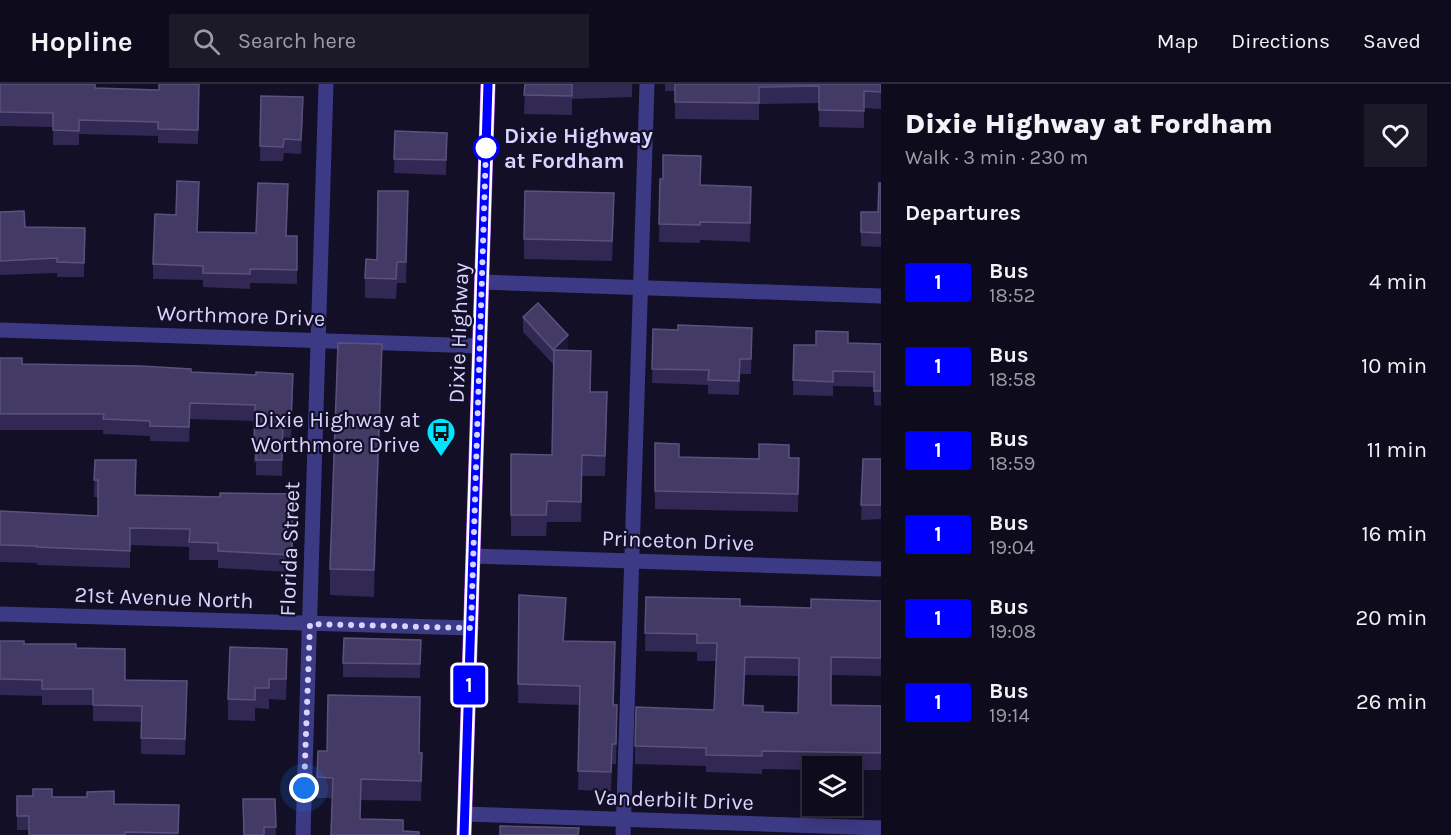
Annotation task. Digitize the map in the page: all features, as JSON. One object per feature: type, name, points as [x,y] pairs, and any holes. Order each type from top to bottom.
[{"type":"main road","name":"Dixie Highway","points":[[464,835],[488,84]]},
{"type":"street","name":"Florida Street","points":[[303,835],[326,84]]},
{"type":"street","points":[[624,827],[647,84]]},
{"type":"street","points":[[482,282],[881,296]]},
{"type":"street","name":"Worthmore Drive","points":[[0,330],[480,346]]},
{"type":"street","name":"Princeton Drive","points":[[473,556],[881,569]]},
{"type":"street","name":"21st Avenue North","points":[[0,614],[471,628]]},
{"type":"street","name":"Vanderbilt Drive","points":[[465,814],[624,827],[881,828]]},
{"type":"building","points":[[0,84],[95,84],[95,88],[159,90],[159,84],[199,84],[198,130],[158,129],[158,122],[79,120],[79,131],[53,130],[53,113],[0,112]]},
{"type":"building","points":[[525,84],[572,84],[572,96],[524,95]]},
{"type":"building","points":[[675,84],[881,84],[881,92],[864,91],[864,111],[819,110],[819,86],[759,87],[759,103],[675,102]]},
{"type":"building","points":[[261,96],[303,97],[301,140],[284,139],[283,147],[260,146]]},
{"type":"building","points":[[395,131],[447,133],[446,160],[394,159]]},
{"type":"building","points":[[663,155],[701,156],[700,185],[751,187],[750,223],[659,224]]},
{"type":"building","points":[[177,181],[199,182],[197,232],[256,233],[258,183],[288,184],[286,236],[297,236],[297,270],[250,269],[250,274],[203,273],[203,266],[153,264],[155,214],[176,215]]},
{"type":"building","points":[[879,183],[881,183],[881,233],[861,232],[861,212],[878,212]]},
{"type":"building","points":[[378,191],[408,191],[406,262],[397,262],[396,279],[365,278],[366,259],[377,260]]},
{"type":"building","points":[[525,191],[614,193],[612,241],[524,239]]},
{"type":"building","points":[[24,211],[25,227],[85,228],[84,263],[57,262],[57,258],[0,261],[0,212]]},
{"type":"building","points":[[538,303],[568,335],[553,350],[523,317]]},
{"type":"building","points":[[678,325],[752,328],[751,359],[740,359],[739,381],[708,380],[709,370],[652,369],[653,329],[678,330]]},
{"type":"building","points":[[816,331],[848,332],[848,343],[881,344],[881,391],[874,391],[874,372],[833,371],[833,382],[793,380],[794,345],[816,345]]},
{"type":"building","points":[[338,343],[382,344],[374,570],[330,569]]},
{"type":"building","points":[[554,350],[591,351],[590,392],[607,392],[605,456],[582,455],[581,502],[547,501],[546,515],[511,515],[511,454],[552,455]]},
{"type":"building","points":[[0,358],[22,358],[22,364],[141,366],[191,369],[191,372],[293,374],[291,422],[283,422],[282,460],[256,460],[255,405],[190,403],[189,427],[150,426],[150,421],[103,419],[104,414],[0,414]]},
{"type":"building","points":[[655,443],[679,444],[679,457],[759,459],[759,444],[789,445],[789,458],[799,458],[798,494],[655,491]]},
{"type":"building","points":[[863,459],[881,459],[881,505],[861,505]]},
{"type":"building","points":[[95,460],[136,460],[135,495],[220,497],[220,493],[293,494],[292,555],[218,551],[218,543],[189,542],[190,529],[130,528],[130,551],[0,545],[0,511],[98,516],[98,480],[94,480]]},
{"type":"building","points":[[519,595],[566,598],[563,641],[615,642],[613,705],[617,705],[616,744],[612,744],[611,772],[578,771],[580,686],[518,684]]},
{"type":"building","points":[[646,597],[740,599],[740,606],[811,608],[811,599],[881,601],[881,658],[831,657],[831,705],[881,706],[881,753],[762,751],[762,756],[706,755],[706,748],[635,746],[636,707],[714,710],[717,643],[697,643],[697,634],[645,633]],"holes":[[[745,657],[799,658],[798,713],[763,712],[763,706],[743,705]]]},
{"type":"building","points":[[344,638],[421,640],[420,664],[343,663]]},
{"type":"building","points":[[0,641],[24,641],[24,644],[76,644],[76,648],[125,649],[125,680],[187,681],[185,739],[141,738],[142,706],[93,705],[93,689],[42,689],[42,680],[0,679]]},
{"type":"building","points":[[230,647],[287,649],[286,679],[269,679],[269,688],[255,688],[255,700],[228,699]]},
{"type":"building","points":[[328,695],[420,697],[421,781],[361,779],[360,819],[403,820],[403,831],[419,832],[419,835],[331,835],[333,778],[317,777],[318,751],[327,751]]},
{"type":"building","points":[[33,789],[52,789],[52,797],[87,797],[87,792],[114,791],[114,804],[179,805],[178,833],[29,835],[29,816],[17,816],[17,796],[33,796]]},
{"type":"building","points":[[243,799],[275,799],[276,827],[264,827],[264,835],[244,835]]},
{"type":"building","points":[[500,826],[579,828],[578,835],[500,835]]},
{"type":"bus line","name":"1","points":[[464,835],[488,84]]},
{"type":"place","name":"Dixie Highway at Fordham","points":[[486,148]]},
{"type":"place","name":"Dixie Highway at Worthmore Drive","points":[[441,458]]},
{"type":"route","points":[[304,788],[310,624],[471,628],[486,148]]}]
